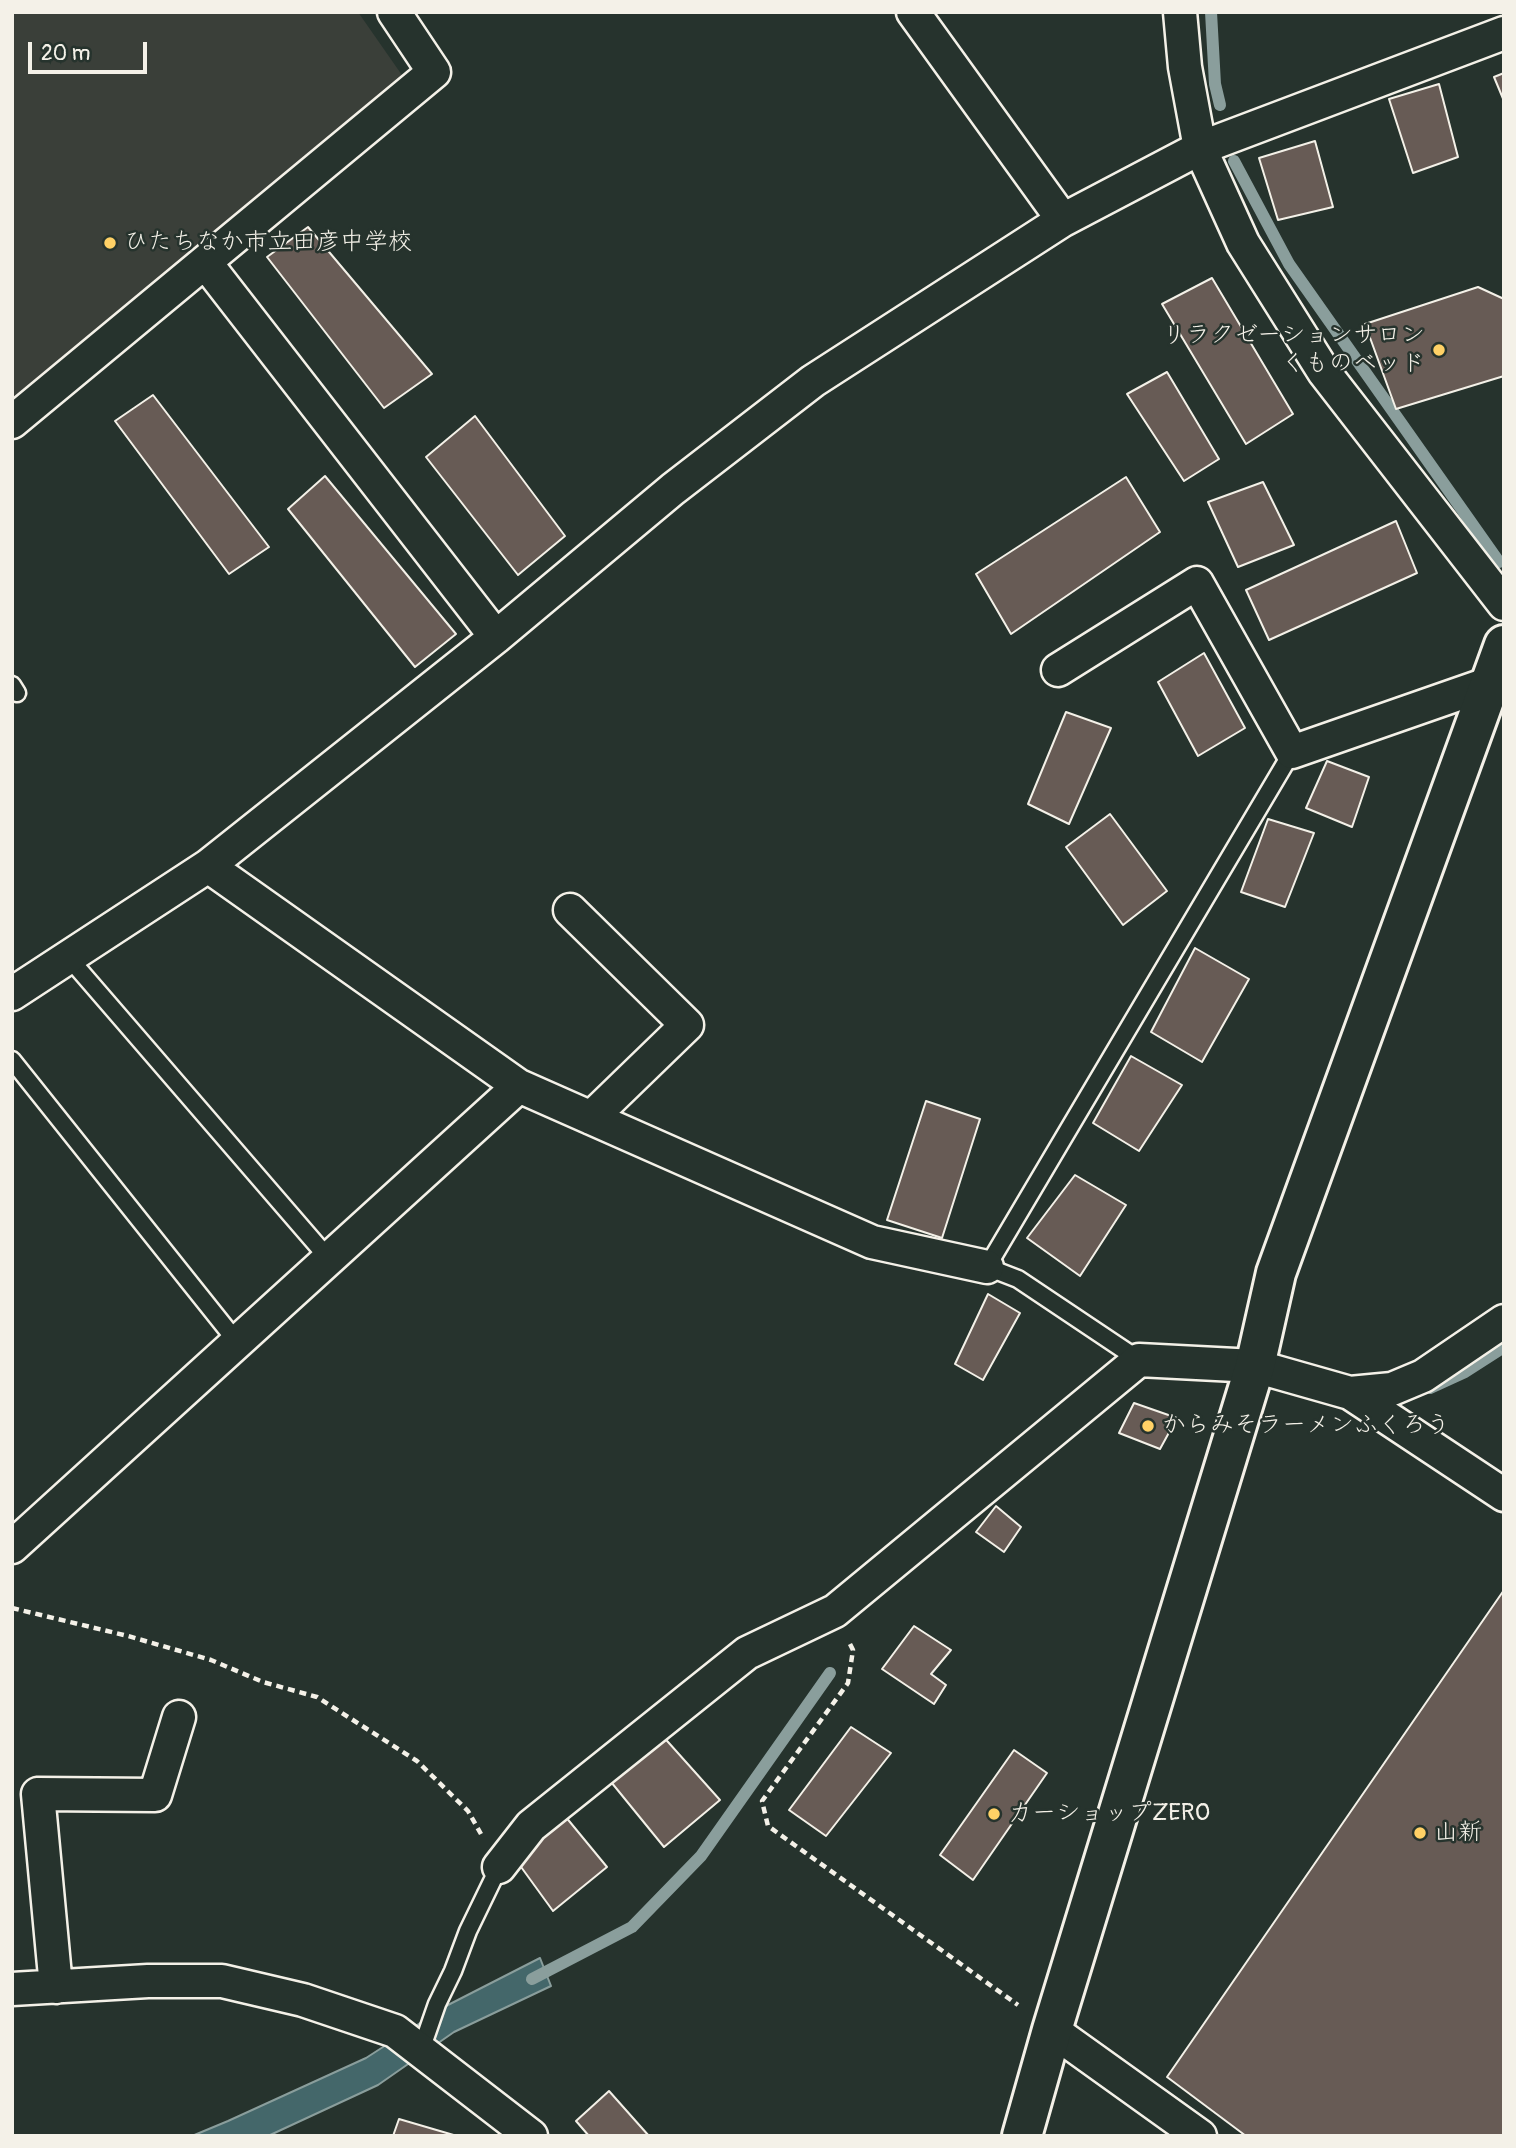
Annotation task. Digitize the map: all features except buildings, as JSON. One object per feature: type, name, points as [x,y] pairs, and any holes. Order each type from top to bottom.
[{"type":"street","points":[[12,422],[434,72],[394,12]]},
{"type":"street","points":[[913,12],[1063,219]]},
{"type":"street","points":[[1180,12],[1185,67],[1200,148],[1243,243],[1324,372],[1504,604]]},
{"type":"street","points":[[12,994],[208,866],[496,637],[673,489],[813,381],[1063,219],[1200,148],[1504,33]]},
{"type":"street","points":[[205,262],[496,637]]},
{"type":"street","points":[[1058,670],[1196,583],[1292,752],[1490,683]]},
{"type":"street","points":[[1022,2136],[1255,1366],[1276,1273],[1504,645]]},
{"type":"street","points":[[208,866],[519,1086],[872,1242],[987,1267]]},
{"type":"street","points":[[570,910],[687,1025],[591,1118]]},
{"type":"street","points":[[12,1547],[519,1086]]},
{"type":"street","points":[[1350,1393],[1392,1389],[1423,1377],[1504,1321]]},
{"type":"street","points":[[499,1867],[531,1826],[747,1653],[835,1611],[1139,1360],[1255,1366],[1350,1393],[1504,1495]]},
{"type":"street","points":[[56,1987],[38,1794],[155,1795],[179,1717]]},
{"type":"street","points":[[12,1989],[148,1981],[222,1981],[303,2000],[395,2031],[531,2136]]},
{"type":"street","points":[[1052,2030],[1200,2136]]},
{"type":"lane","points":[[1139,1360],[1018,1279],[987,1267],[1292,752]]},
{"type":"lane","points":[[69,958],[329,1259]]},
{"type":"lane","points":[[12,1060],[237,1342]]},
{"type":"lane","points":[[421,2050],[468,1931],[499,1867]]},
{"type":"path","points":[[12,1608],[211,1660],[263,1682],[317,1697],[417,1761],[468,1811],[499,1867]]},
{"type":"path","points":[[835,1611],[853,1650],[848,1683],[762,1801],[768,1826],[1052,2030]]},
{"type":"shaded area","name":"ひたちなか市立田彦中学校","points":[[12,12],[358,12],[404,78],[12,408]]},
{"type":"water","points":[[540,1958],[551,1986],[454,2032],[378,2085],[268,2136],[192,2136],[366,2058],[448,2005]]},
{"type":"waterway","points":[[1211,12],[1215,84],[1220,105]]},
{"type":"waterway","points":[[1234,161],[1289,264],[1499,562]]},
{"type":"waterway","points":[[1430,1388],[1465,1372],[1504,1347]]},
{"type":"waterway","points":[[532,1979],[632,1927],[701,1856],[830,1673]]},
{"type":"place","name":"ひたちなか市立田彦中学校","points":[[110,243]]},
{"type":"place","name":"リラクゼーションサロン くものベッド","points":[[1439,350]]},
{"type":"place","name":"からみそラーメンふくろう","points":[[1148,1426]]},
{"type":"place","name":"カーショップZERO","points":[[994,1814]]},
{"type":"place","name":"山新","points":[[1420,1833]]}]
